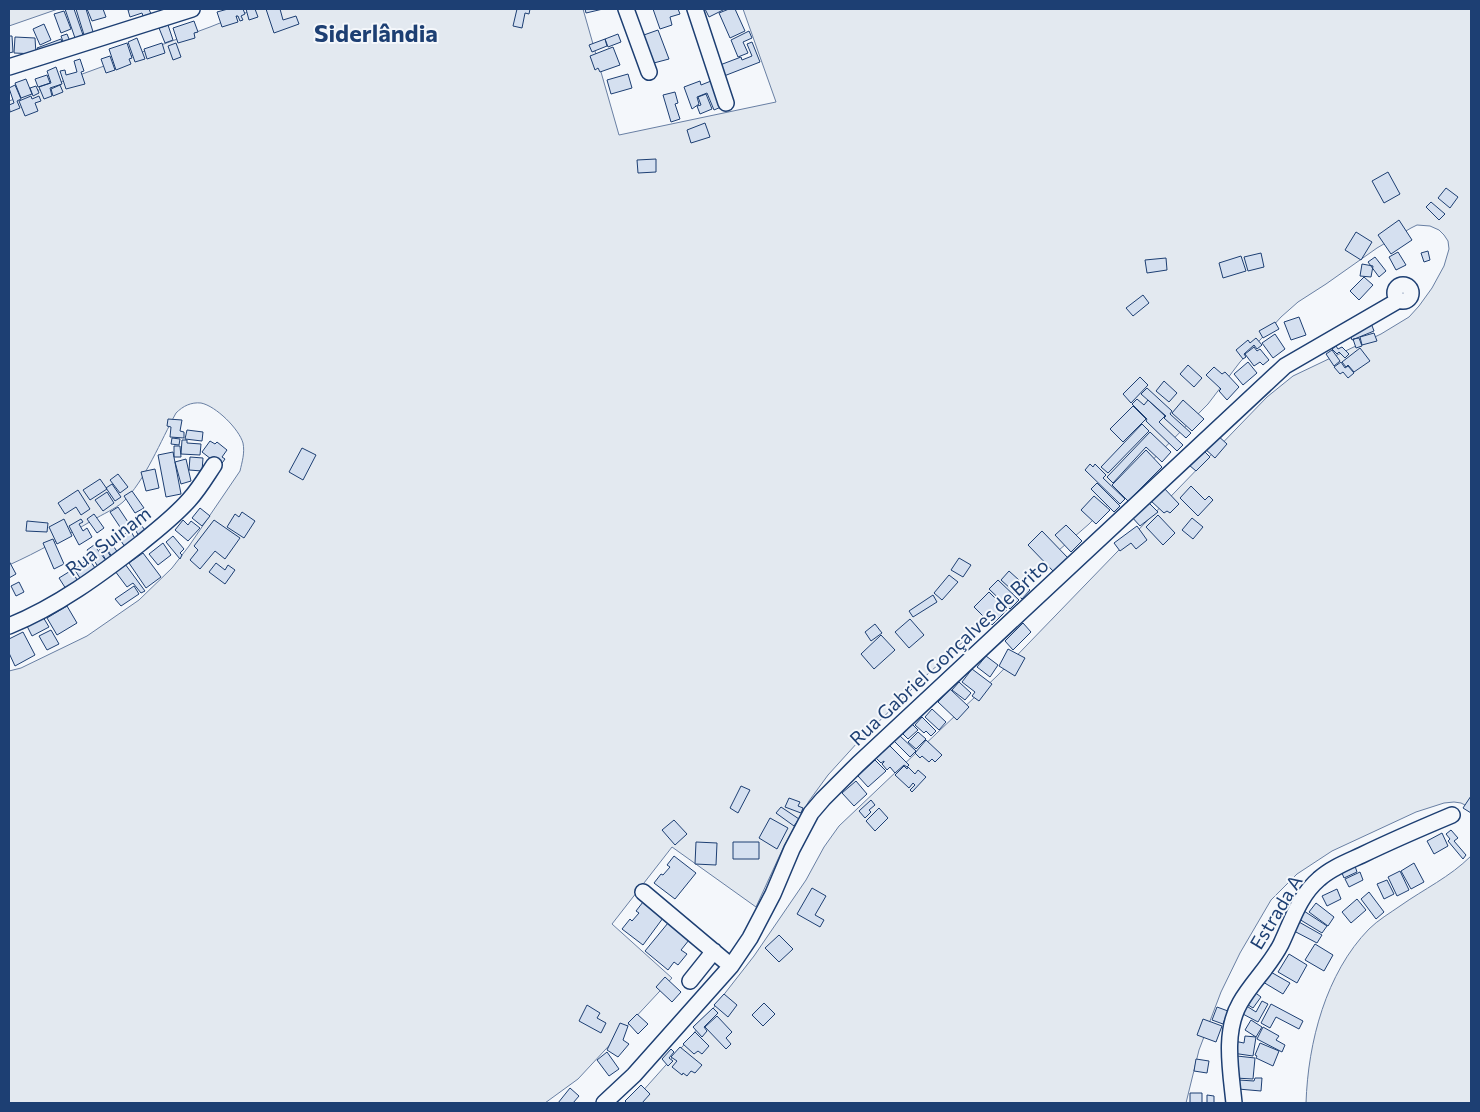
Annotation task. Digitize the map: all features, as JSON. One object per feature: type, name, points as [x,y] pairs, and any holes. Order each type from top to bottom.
[{"type":"street","points":[[9,67],[192,9]]},
{"type":"street","points":[[626,9],[649,72]]},
{"type":"street","points":[[695,9],[726,103]]},
{"type":"street","name":"Rua Gabriel Gonçalves de Brito","points":[[604,1103],[634,1075],[732,966],[750,938],[773,894],[801,829],[811,813],[830,792],[1285,366],[1398,300]]},
{"type":"street","name":"Rua Suinam","points":[[9,626],[72,593],[118,561],[174,516],[214,465]]},
{"type":"street","name":"Estrada A","points":[[1234,1103],[1229,1046],[1233,1020],[1239,1004],[1268,965],[1280,945],[1294,912],[1305,894],[1331,870],[1391,841],[1452,815]]},
{"type":"street","points":[[643,892],[732,966]]},
{"type":"street","points":[[690,981],[714,951]]},
{"type":"shaded area","points":[[9,9],[58,9],[9,26]]},
{"type":"shaded area","points":[[255,9],[583,9],[619,135],[776,102],[743,9],[1471,9],[1471,808],[1454,802],[1444,803],[1416,812],[1332,851],[1297,874],[1271,900],[1240,953],[1221,992],[1199,1050],[1186,1103],[632,1103],[690,1038],[754,956],[806,880],[824,847],[839,826],[997,676],[1267,397],[1293,376],[1381,334],[1409,317],[1419,306],[1444,266],[1449,249],[1448,241],[1439,230],[1430,226],[1417,225],[1377,248],[1298,302],[1281,317],[1240,362],[1208,404],[1089,524],[1036,570],[858,742],[828,775],[809,801],[784,846],[756,907],[672,847],[612,924],[672,978],[578,1079],[545,1103],[9,1103],[9,671],[21,668],[87,636],[139,600],[172,568],[189,546],[240,471],[244,450],[241,437],[220,413],[201,403],[187,405],[176,413],[145,472],[123,502],[52,544],[9,565],[9,101]]},
{"type":"shaded area","points":[[1471,856],[1471,1103],[1306,1103],[1315,1033],[1322,1010],[1341,966],[1354,947],[1376,923],[1446,877]]},
{"type":"building","points":[[65,9],[74,9],[83,35],[75,38]]},
{"type":"building","points":[[76,9],[86,9],[94,35],[85,38]]},
{"type":"building","points":[[87,9],[103,9],[106,17],[92,21]]},
{"type":"building","points":[[149,9],[151,14],[143,16],[142,13],[130,17],[128,10]]},
{"type":"building","points":[[228,9],[243,9],[245,14],[241,16],[243,20],[240,21],[238,16],[236,16],[238,22],[222,27],[217,12]]},
{"type":"building","points":[[246,9],[255,9],[258,17],[249,20]]},
{"type":"building","points":[[266,9],[280,9],[283,20],[296,16],[299,24],[274,33]]},
{"type":"building","points":[[517,9],[530,9],[529,14],[525,13],[522,28],[513,26]]},
{"type":"building","points":[[585,9],[603,9],[586,13]]},
{"type":"building","points":[[653,9],[678,9],[680,14],[670,17],[672,25],[660,29]]},
{"type":"building","points":[[705,9],[725,9],[709,17]]},
{"type":"building","points":[[735,9],[745,31],[730,38],[719,13]]},
{"type":"building","points":[[64,11],[71,29],[61,33],[54,14]]},
{"type":"building","points":[[194,21],[198,32],[194,33],[195,38],[178,43],[173,28]]},
{"type":"building","points":[[44,24],[51,40],[40,45],[33,29]]},
{"type":"building","points":[[168,25],[173,40],[165,43],[159,28]]},
{"type":"building","points":[[658,30],[669,59],[650,64],[641,36]]},
{"type":"building","points":[[749,31],[752,38],[743,42],[748,53],[738,57],[731,40]]},
{"type":"building","points":[[67,34],[71,44],[65,47],[61,36]]},
{"type":"building","points":[[618,34],[621,42],[608,47],[605,39]]},
{"type":"building","points":[[9,36],[12,36],[13,52],[9,53]]},
{"type":"building","points":[[15,37],[35,38],[36,54],[14,53]]},
{"type":"building","points":[[137,38],[145,59],[135,62],[128,42]]},
{"type":"building","points":[[61,39],[63,46],[40,55],[37,48]]},
{"type":"building","points":[[605,39],[607,46],[592,52],[589,45]]},
{"type":"building","points":[[752,42],[760,62],[724,76],[720,65],[741,57],[742,60],[752,56],[747,44]]},
{"type":"building","points":[[127,43],[132,58],[129,59],[131,64],[116,70],[109,49]]},
{"type":"building","points":[[162,43],[165,53],[147,59],[144,49]]},
{"type":"building","points":[[176,43],[181,57],[173,60],[168,46]]},
{"type":"building","points":[[613,47],[620,65],[600,72],[598,68],[595,70],[590,56]]},
{"type":"building","points":[[110,56],[115,70],[106,73],[101,59]]},
{"type":"building","points":[[80,59],[84,71],[81,72],[85,84],[66,89],[60,71],[65,70],[66,75],[77,72],[74,61]]},
{"type":"building","points":[[56,67],[62,84],[50,88],[52,96],[44,99],[39,87],[51,83],[47,71]]},
{"type":"building","points":[[628,74],[632,88],[611,94],[607,80]]},
{"type":"building","points":[[47,75],[50,83],[38,87],[35,79]]},
{"type":"building","points":[[26,79],[32,94],[21,98],[15,83]]},
{"type":"building","points":[[700,81],[701,85],[711,81],[721,107],[714,110],[707,93],[697,97],[699,104],[692,109],[684,87]]},
{"type":"building","points":[[15,85],[21,99],[17,101],[20,108],[10,112],[9,105],[14,103],[9,88]]},
{"type":"building","points":[[60,85],[63,92],[53,96],[51,89]]},
{"type":"building","points":[[36,86],[39,93],[33,96],[30,88]]},
{"type":"building","points":[[675,92],[678,103],[675,104],[680,119],[671,122],[663,95]]},
{"type":"building","points":[[706,94],[712,109],[700,114],[697,106],[701,105],[698,97]]},
{"type":"building","points":[[31,96],[32,99],[39,96],[41,101],[35,103],[38,111],[25,116],[19,101]]},
{"type":"building","points":[[705,123],[710,137],[691,143],[687,130]]},
{"type":"building","points":[[656,159],[656,172],[638,173],[637,160]]},
{"type":"building","points":[[1388,172],[1400,194],[1384,203],[1372,181]]},
{"type":"building","points":[[1446,188],[1458,197],[1450,208],[1438,198]]},
{"type":"building","points":[[1431,202],[1445,214],[1439,220],[1426,207]]},
{"type":"building","points":[[1399,220],[1412,240],[1391,254],[1378,235]]},
{"type":"building","points":[[1356,232],[1372,242],[1361,260],[1345,250]]},
{"type":"building","points":[[1428,251],[1430,260],[1424,262],[1421,253]]},
{"type":"building","points":[[1398,252],[1406,265],[1396,270],[1389,257]]},
{"type":"building","points":[[1261,253],[1264,267],[1248,271],[1244,257]]},
{"type":"building","points":[[1241,256],[1246,271],[1223,278],[1219,263]]},
{"type":"building","points":[[1375,257],[1386,271],[1379,277],[1368,262]]},
{"type":"building","points":[[1166,258],[1167,270],[1147,273],[1145,260]]},
{"type":"building","points":[[1362,264],[1373,266],[1371,277],[1360,276]]},
{"type":"building","points":[[1364,277],[1373,285],[1359,300],[1350,291]]},
{"type":"building","points":[[1143,295],[1149,303],[1133,316],[1126,308]]},
{"type":"building","points":[[1299,317],[1306,335],[1291,340],[1284,322]]},
{"type":"building","points":[[1275,322],[1279,329],[1263,338],[1259,331]]},
{"type":"building","points":[[1371,323],[1374,331],[1352,340],[1349,332]]},
{"type":"building","points":[[1374,333],[1377,341],[1362,345],[1360,337]]},
{"type":"building","points":[[1275,334],[1285,349],[1273,358],[1262,343]]},
{"type":"building","points":[[1256,338],[1262,345],[1257,349],[1254,345],[1244,354],[1246,357],[1243,359],[1236,350],[1248,340],[1250,343]]},
{"type":"building","points":[[1359,338],[1362,346],[1356,348],[1353,339]]},
{"type":"building","points":[[1336,346],[1338,349],[1342,347],[1349,354],[1345,358],[1339,352],[1337,354],[1332,349]]},
{"type":"building","points":[[1254,347],[1257,351],[1260,349],[1269,360],[1263,365],[1260,362],[1254,366],[1245,354]]},
{"type":"building","points":[[1360,348],[1370,361],[1354,372],[1348,365],[1346,367],[1342,362]]},
{"type":"building","points":[[1332,350],[1340,361],[1334,366],[1326,354]]},
{"type":"building","points":[[1248,362],[1257,373],[1243,385],[1234,374]]},
{"type":"building","points":[[1341,362],[1345,368],[1348,366],[1354,373],[1348,378],[1343,372],[1340,374],[1334,367]]},
{"type":"building","points":[[1188,365],[1202,378],[1194,387],[1180,374]]},
{"type":"building","points":[[1214,367],[1222,374],[1225,372],[1239,387],[1227,400],[1219,391],[1221,389],[1206,375]]},
{"type":"building","points":[[1140,377],[1148,385],[1131,403],[1123,394]]},
{"type":"building","points":[[1164,381],[1177,393],[1169,402],[1156,391]]},
{"type":"building","points":[[1147,388],[1172,411],[1170,414],[1191,433],[1186,438],[1164,418],[1166,416],[1141,394]]},
{"type":"building","points":[[1137,399],[1144,405],[1148,400],[1165,416],[1159,422],[1183,445],[1177,451],[1146,421],[1147,419],[1132,404]]},
{"type":"building","points":[[1183,400],[1204,419],[1192,431],[1172,413]]},
{"type":"building","points":[[1133,406],[1146,419],[1123,442],[1110,429]]},
{"type":"building","points":[[168,419],[182,420],[180,431],[184,432],[184,438],[170,437],[171,427],[167,426]]},
{"type":"building","points":[[1142,424],[1149,431],[1108,473],[1101,467]]},
{"type":"building","points":[[187,430],[203,432],[202,441],[185,439]]},
{"type":"building","points":[[1150,432],[1171,452],[1162,462],[1146,447],[1113,483],[1107,477]]},
{"type":"building","points":[[1216,434],[1227,444],[1215,458],[1204,448]]},
{"type":"building","points":[[172,438],[180,439],[179,445],[171,444]]},
{"type":"building","points":[[182,440],[187,440],[187,443],[201,444],[200,455],[181,454]]},
{"type":"building","points":[[210,441],[215,444],[217,442],[227,450],[222,457],[225,459],[220,466],[202,452]]},
{"type":"building","points":[[174,446],[180,446],[181,457],[174,457]]},
{"type":"building","points":[[302,448],[316,455],[303,480],[289,472]]},
{"type":"building","points":[[1202,449],[1210,457],[1196,471],[1189,465]]},
{"type":"building","points":[[1146,450],[1162,467],[1128,501],[1112,485]]},
{"type":"building","points":[[173,452],[181,494],[166,497],[158,455]]},
{"type":"building","points":[[190,457],[203,458],[202,471],[189,470]]},
{"type":"building","points":[[186,459],[191,481],[181,484],[175,462]]},
{"type":"building","points":[[1090,464],[1093,467],[1095,464],[1106,475],[1103,478],[1125,499],[1120,504],[1085,470]]},
{"type":"building","points":[[155,469],[159,488],[146,491],[141,472]]},
{"type":"building","points":[[118,474],[128,487],[120,493],[110,480]]},
{"type":"building","points":[[100,479],[107,489],[90,500],[83,490]]},
{"type":"building","points":[[1097,483],[1120,506],[1114,512],[1091,489]]},
{"type":"building","points":[[112,484],[121,497],[115,501],[106,488]]},
{"type":"building","points":[[1191,486],[1205,500],[1209,496],[1213,500],[1198,516],[1180,498]]},
{"type":"building","points":[[1163,487],[1179,504],[1170,513],[1167,511],[1164,513],[1150,500]]},
{"type":"building","points":[[78,490],[90,509],[81,515],[76,507],[65,514],[58,503]]},
{"type":"building","points":[[132,491],[144,508],[135,513],[124,496]]},
{"type":"building","points":[[107,492],[114,503],[103,511],[95,500]]},
{"type":"building","points":[[1094,496],[1110,510],[1096,524],[1081,510]]},
{"type":"building","points":[[1146,500],[1158,512],[1140,526],[1131,516]]},
{"type":"building","points":[[118,507],[130,525],[122,530],[110,512]]},
{"type":"building","points":[[200,508],[210,516],[202,526],[192,518]]},
{"type":"building","points":[[242,512],[255,521],[244,538],[227,527],[235,514],[239,517]]},
{"type":"building","points":[[94,514],[104,528],[97,533],[87,519]]},
{"type":"building","points":[[1158,515],[1175,533],[1163,545],[1146,527]]},
{"type":"building","points":[[1192,518],[1203,527],[1193,539],[1182,530]]},
{"type":"building","points":[[64,519],[72,536],[57,544],[49,527]]},
{"type":"building","points":[[81,519],[83,522],[79,524],[83,531],[87,528],[92,537],[79,545],[69,526]]},
{"type":"building","points":[[183,520],[188,525],[191,521],[200,528],[188,541],[175,530]]},
{"type":"building","points":[[214,520],[240,538],[225,559],[215,551],[200,569],[190,560],[198,550],[194,546]]},
{"type":"building","points":[[27,521],[48,523],[47,532],[26,531]]},
{"type":"building","points":[[139,522],[147,533],[140,538],[133,526]]},
{"type":"building","points":[[1066,525],[1082,541],[1071,552],[1055,535]]},
{"type":"building","points":[[1137,526],[1147,540],[1136,549],[1131,543],[1120,551],[1114,543]]},
{"type":"building","points":[[130,530],[136,540],[125,547],[119,538]]},
{"type":"building","points":[[1042,531],[1068,558],[1054,572],[1028,545]]},
{"type":"building","points":[[173,536],[184,549],[180,553],[182,555],[180,559],[166,542]]},
{"type":"building","points":[[53,539],[64,564],[54,569],[43,543]]},
{"type":"building","points":[[110,541],[118,553],[112,557],[104,544]]},
{"type":"building","points":[[163,543],[171,555],[158,565],[149,554]]},
{"type":"building","points":[[103,544],[111,557],[106,560],[98,547]]},
{"type":"building","points":[[94,545],[107,562],[99,568],[87,550]]},
{"type":"building","points":[[143,553],[161,577],[146,588],[129,563]]},
{"type":"building","points":[[959,558],[971,565],[963,577],[951,570]]},
{"type":"building","points":[[89,559],[97,571],[82,581],[74,569]]},
{"type":"building","points":[[9,561],[16,574],[9,578]]},
{"type":"building","points":[[216,563],[225,570],[228,565],[235,570],[225,584],[209,572]]},
{"type":"building","points":[[125,564],[145,591],[141,593],[133,583],[127,587],[115,571]]},
{"type":"building","points":[[72,570],[78,582],[66,589],[59,578]]},
{"type":"building","points":[[1009,571],[1030,590],[1022,599],[1001,580]]},
{"type":"building","points":[[949,575],[958,582],[942,600],[934,593]]},
{"type":"building","points":[[998,580],[1019,600],[1010,609],[989,589]]},
{"type":"building","points":[[19,582],[24,592],[16,596],[11,586]]},
{"type":"building","points":[[134,586],[139,594],[121,606],[115,599]]},
{"type":"building","points":[[989,592],[1007,610],[992,625],[974,607]]},
{"type":"building","points":[[933,595],[937,602],[913,617],[909,611]]},
{"type":"building","points":[[67,606],[77,623],[57,635],[47,618]]},
{"type":"building","points":[[43,617],[49,627],[32,636],[27,626]]},
{"type":"building","points":[[910,619],[924,635],[909,648],[895,632]]},
{"type":"building","points":[[1023,623],[1031,632],[1013,650],[1005,641]]},
{"type":"building","points":[[875,624],[882,633],[871,641],[865,632]]},
{"type":"building","points":[[51,630],[59,644],[47,650],[39,636]]},
{"type":"building","points":[[23,632],[35,655],[15,666],[9,653],[9,639]]},
{"type":"building","points":[[881,635],[895,650],[874,669],[861,654]]},
{"type":"building","points":[[1008,649],[1025,658],[1015,676],[999,666]]},
{"type":"building","points":[[986,656],[998,665],[990,677],[977,667]]},
{"type":"building","points":[[972,669],[992,684],[979,701],[972,696],[975,692],[962,682]]},
{"type":"building","points":[[959,682],[971,693],[965,700],[952,690]]},
{"type":"building","points":[[950,689],[969,707],[957,720],[938,702]]},
{"type":"building","points":[[932,709],[946,722],[939,730],[925,717]]},
{"type":"building","points":[[922,717],[936,731],[931,736],[915,725]]},
{"type":"building","points":[[912,724],[918,730],[908,739],[903,734]]},
{"type":"building","points":[[918,732],[926,739],[916,749],[908,742]]},
{"type":"building","points":[[899,735],[916,751],[910,757],[894,741]]},
{"type":"building","points":[[926,740],[942,755],[935,762],[932,759],[929,762],[922,756],[920,758],[915,753]]},
{"type":"building","points":[[889,745],[909,765],[907,767],[904,765],[895,773],[890,767],[887,770],[882,764],[884,761],[881,763],[876,758]]},
{"type":"building","points":[[875,760],[886,771],[868,787],[858,776]]},
{"type":"building","points":[[904,766],[907,769],[908,767],[915,774],[918,770],[926,777],[912,792],[910,790],[915,785],[913,783],[909,788],[895,775]]},
{"type":"building","points":[[856,781],[867,794],[854,806],[842,793]]},
{"type":"building","points":[[741,786],[750,790],[738,813],[730,808]]},
{"type":"building","points":[[1471,796],[1471,813],[1463,808]]},
{"type":"building","points":[[789,798],[800,802],[798,806],[803,808],[801,813],[785,807]]},
{"type":"building","points":[[871,800],[875,805],[869,810],[871,812],[865,818],[859,811]]},
{"type":"building","points":[[781,807],[799,819],[794,826],[776,813]]},
{"type":"building","points":[[879,808],[888,818],[875,831],[866,821]]},
{"type":"building","points":[[770,818],[788,828],[777,849],[759,838]]},
{"type":"building","points":[[674,820],[687,834],[675,845],[662,830]]},
{"type":"building","points":[[1451,830],[1458,838],[1454,841],[1466,855],[1463,859],[1448,841],[1450,839],[1446,834]]},
{"type":"building","points":[[1442,833],[1448,846],[1434,854],[1427,841]]},
{"type":"building","points":[[696,842],[717,843],[716,865],[695,864]]},
{"type":"building","points":[[733,842],[759,842],[759,859],[733,859]]},
{"type":"building","points":[[674,856],[696,873],[675,899],[654,883],[670,867],[667,865]]},
{"type":"building","points":[[1414,863],[1424,882],[1411,889],[1401,871]]},
{"type":"building","points":[[1355,866],[1357,872],[1344,878],[1342,873]]},
{"type":"building","points":[[1400,871],[1409,890],[1397,896],[1388,877]]},
{"type":"building","points":[[1360,872],[1363,880],[1349,887],[1345,879]]},
{"type":"building","points":[[1387,880],[1394,894],[1384,899],[1377,884]]},
{"type":"building","points":[[812,888],[826,896],[815,915],[824,920],[820,927],[797,914]]},
{"type":"building","points":[[1337,889],[1341,899],[1327,906],[1322,896]]},
{"type":"building","points":[[1369,892],[1384,912],[1376,919],[1361,899]]},
{"type":"building","points":[[1357,899],[1366,910],[1351,923],[1342,912]]},
{"type":"building","points":[[643,902],[663,918],[643,945],[622,929],[630,919],[632,921],[639,913],[636,911]]},
{"type":"building","points":[[1316,903],[1334,917],[1328,926],[1309,912]]},
{"type":"building","points":[[1304,911],[1327,926],[1322,933],[1299,919]]},
{"type":"building","points":[[1299,922],[1322,935],[1317,943],[1294,931]]},
{"type":"building","points":[[668,923],[689,940],[681,950],[687,954],[678,965],[674,962],[668,970],[645,951]]},
{"type":"building","points":[[779,935],[793,949],[779,962],[765,948]]},
{"type":"building","points":[[1315,944],[1333,955],[1324,971],[1305,960]]},
{"type":"building","points":[[1289,954],[1307,965],[1297,983],[1278,972]]},
{"type":"building","points":[[1269,971],[1290,983],[1283,994],[1263,982]]},
{"type":"building","points":[[665,977],[681,992],[672,1002],[656,987]]},
{"type":"building","points":[[1253,991],[1261,997],[1253,1008],[1245,1003]]},
{"type":"building","points":[[724,994],[737,1005],[728,1017],[714,1005]]},
{"type":"building","points":[[1262,1001],[1268,1004],[1258,1022],[1241,1013],[1245,1005],[1256,1012]]},
{"type":"building","points":[[764,1003],[775,1014],[763,1026],[752,1015]]},
{"type":"building","points":[[1271,1004],[1303,1021],[1299,1029],[1276,1017],[1270,1028],[1261,1023]]},
{"type":"building","points":[[587,1005],[600,1013],[597,1018],[606,1023],[601,1033],[579,1021]]},
{"type":"building","points":[[1217,1007],[1228,1011],[1223,1024],[1212,1020]]},
{"type":"building","points":[[713,1008],[718,1013],[704,1027],[707,1031],[702,1037],[693,1027]]},
{"type":"building","points":[[637,1014],[648,1024],[638,1034],[628,1023]]},
{"type":"building","points":[[717,1016],[732,1032],[726,1038],[731,1044],[726,1049],[705,1027]]},
{"type":"building","points":[[1203,1019],[1222,1026],[1216,1042],[1197,1035]]},
{"type":"building","points":[[1251,1020],[1262,1027],[1256,1037],[1245,1030]]},
{"type":"building","points":[[620,1023],[628,1026],[623,1040],[629,1044],[618,1057],[607,1050]]},
{"type":"building","points":[[1263,1027],[1279,1036],[1276,1040],[1285,1045],[1282,1052],[1257,1039]]},
{"type":"building","points":[[695,1032],[709,1046],[702,1054],[698,1051],[694,1054],[683,1044]]},
{"type":"building","points":[[1245,1036],[1256,1037],[1253,1056],[1232,1053],[1234,1041],[1244,1043]]},
{"type":"building","points":[[1260,1043],[1279,1051],[1273,1066],[1256,1058],[1257,1056],[1255,1055]]},
{"type":"building","points":[[680,1047],[702,1065],[695,1073],[691,1071],[687,1076],[683,1073],[682,1075],[672,1067],[677,1061],[671,1057]]},
{"type":"building","points":[[671,1049],[674,1052],[669,1058],[673,1061],[668,1066],[662,1059]]},
{"type":"building","points":[[607,1052],[619,1069],[609,1076],[597,1060]]},
{"type":"building","points":[[1237,1056],[1255,1058],[1253,1079],[1235,1078]]},
{"type":"building","points":[[1196,1059],[1209,1061],[1207,1073],[1194,1071]]},
{"type":"building","points":[[1255,1078],[1262,1078],[1261,1091],[1238,1089],[1239,1080],[1254,1081]]},
{"type":"building","points":[[641,1085],[650,1094],[642,1103],[627,1103],[625,1101]]},
{"type":"building","points":[[570,1088],[579,1096],[573,1103],[558,1103]]},
{"type":"building","points":[[1190,1093],[1202,1093],[1202,1103],[1190,1103]]},
{"type":"building","points":[[1207,1095],[1214,1096],[1214,1103],[1207,1103]]},
{"type":"district","name":"Siderlândia","points":[[376,34]]}]
